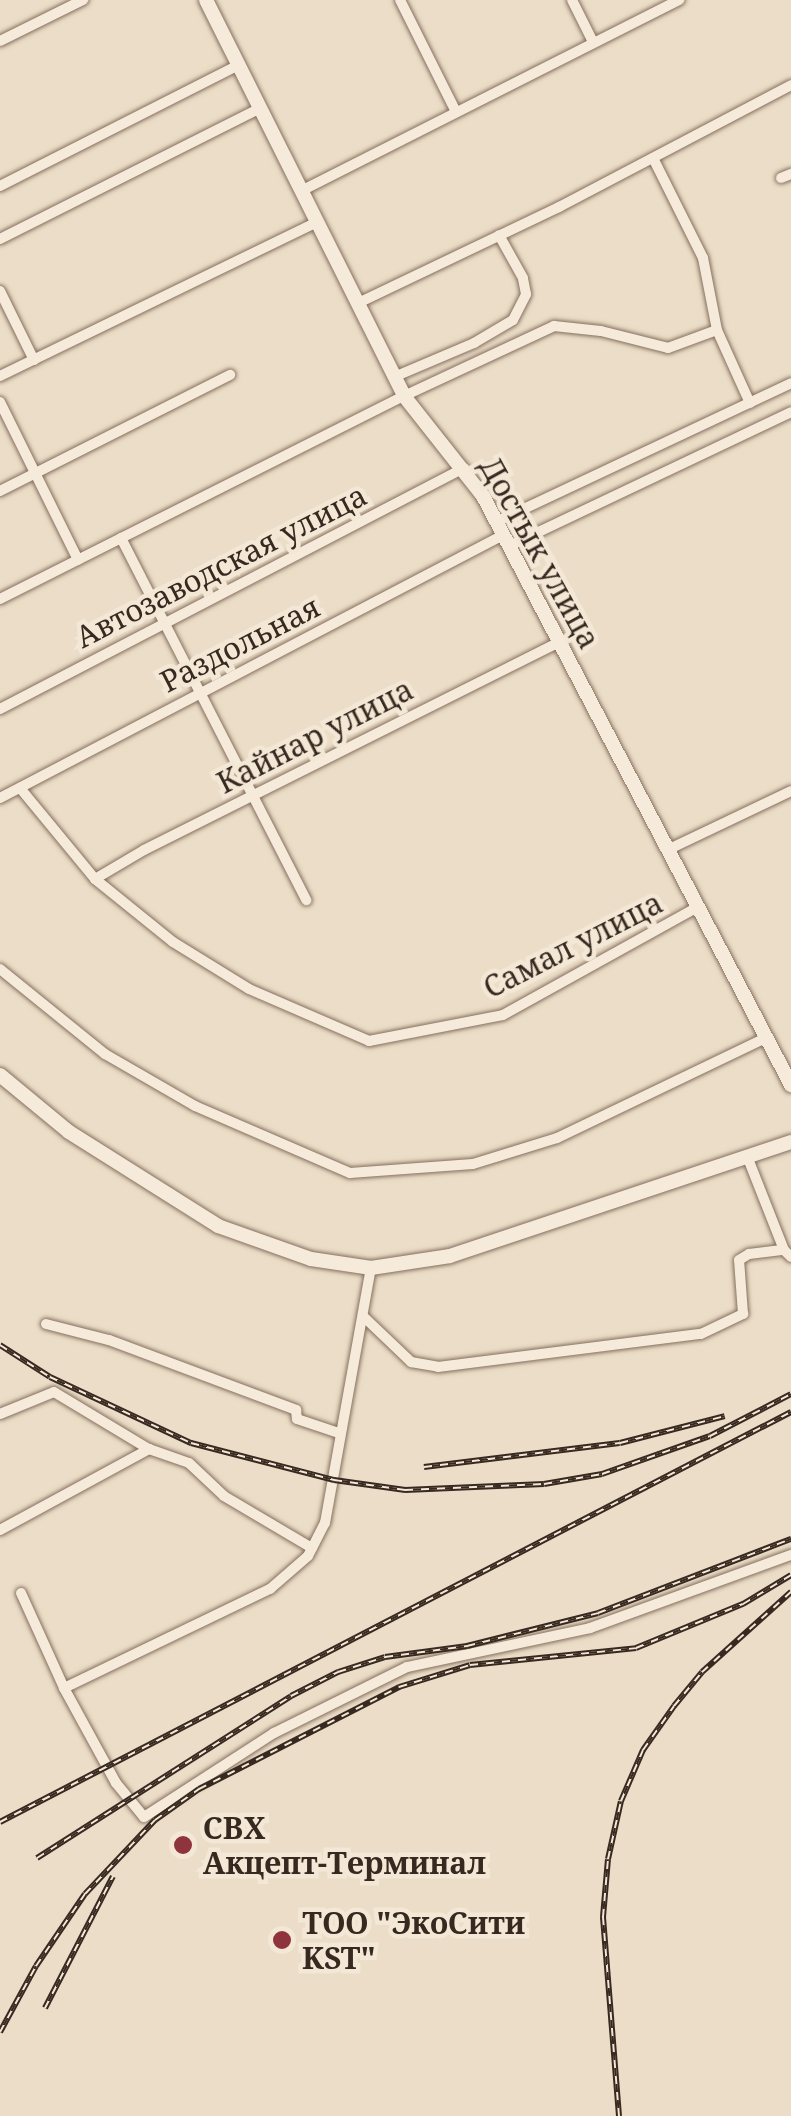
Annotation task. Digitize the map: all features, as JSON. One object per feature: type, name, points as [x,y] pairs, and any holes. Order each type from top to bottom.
[{"type":"street","points":[[0,41],[83,0]]},
{"type":"street","name":"Достык улица","points":[[206,0],[404,396],[464,468],[503,535],[791,1085]]},
{"type":"street","points":[[400,0],[456,112]]},
{"type":"street","points":[[572,0],[593,42]]},
{"type":"street","points":[[301,191],[679,0]]},
{"type":"street","points":[[0,186],[238,65]]},
{"type":"street","points":[[358,304],[791,85]]},
{"type":"street","points":[[0,239],[260,108]]},
{"type":"street","points":[[653,158],[702,258],[717,330],[750,403]]},
{"type":"street","points":[[0,376],[317,222]]},
{"type":"street","points":[[394,377],[474,343],[513,320],[526,294],[523,278],[500,235]]},
{"type":"street","points":[[0,291],[34,360]]},
{"type":"street","points":[[0,599],[404,396],[554,326],[601,331],[668,348],[717,330]]},
{"type":"street","points":[[0,491],[230,375]]},
{"type":"street","points":[[503,535],[791,383]]},
{"type":"street","points":[[0,402],[78,560]]},
{"type":"street","points":[[503,535],[791,412]]},
{"type":"street","name":"Автозаводская улица","points":[[0,709],[464,468]]},
{"type":"street","name":"Раздольная","points":[[0,798],[503,535]]},
{"type":"street","points":[[121,538],[306,900]]},
{"type":"street","name":"Кайнар улица","points":[[96,878],[559,642]]},
{"type":"street","name":"Самал улица","points":[[20,788],[96,878],[174,942],[248,989],[369,1040],[503,1015],[698,907]]},
{"type":"street","points":[[667,850],[791,790]]},
{"type":"street","points":[[0,968],[105,1054],[195,1106],[350,1174],[474,1164],[557,1138],[766,1038]]},
{"type":"street","points":[[0,1076],[69,1132],[218,1226],[311,1258],[372,1268],[450,1256],[791,1142]]},
{"type":"street","points":[[365,1318],[411,1362],[438,1367],[701,1334],[743,1314],[739,1260],[749,1254],[787,1253],[748,1156]]},
{"type":"street","points":[[64,1688],[270,1589],[312,1548],[325,1523],[372,1268]]},
{"type":"street","points":[[46,1324],[108,1340],[296,1410],[297,1419],[339,1433]]},
{"type":"street","points":[[0,1414],[54,1392],[149,1449],[189,1463],[224,1496],[312,1548]]},
{"type":"street","points":[[0,1530],[149,1449]]},
{"type":"street","points":[[21,1594],[64,1688],[116,1784],[144,1817],[274,1733],[407,1667],[590,1628],[791,1555]]},
{"type":"railway","points":[[0,1345],[50,1377],[191,1443],[334,1480],[405,1490],[544,1484],[602,1474],[710,1436],[791,1394]]},
{"type":"railway","points":[[0,1822],[791,1412]]},
{"type":"railway","points":[[424,1467],[620,1443],[725,1416]]},
{"type":"railway","points":[[37,1858],[291,1696],[338,1672],[385,1657],[467,1646],[598,1613],[791,1539]]},
{"type":"railway","points":[[0,2032],[36,1966],[85,1894],[155,1820],[199,1789],[399,1687],[470,1665],[636,1648],[743,1604],[791,1575]]},
{"type":"railway","points":[[619,2116],[603,1917],[608,1859],[621,1801],[643,1750],[674,1706],[702,1672],[791,1592]]},
{"type":"railway","points":[[45,2008],[113,1876]]},
{"type":"place","name":"СВХ Акцепт-Терминал","points":[[183,1845]]},
{"type":"place","name":"ТОО \"ЭкоСити KST\"","points":[[282,1940]]}]
